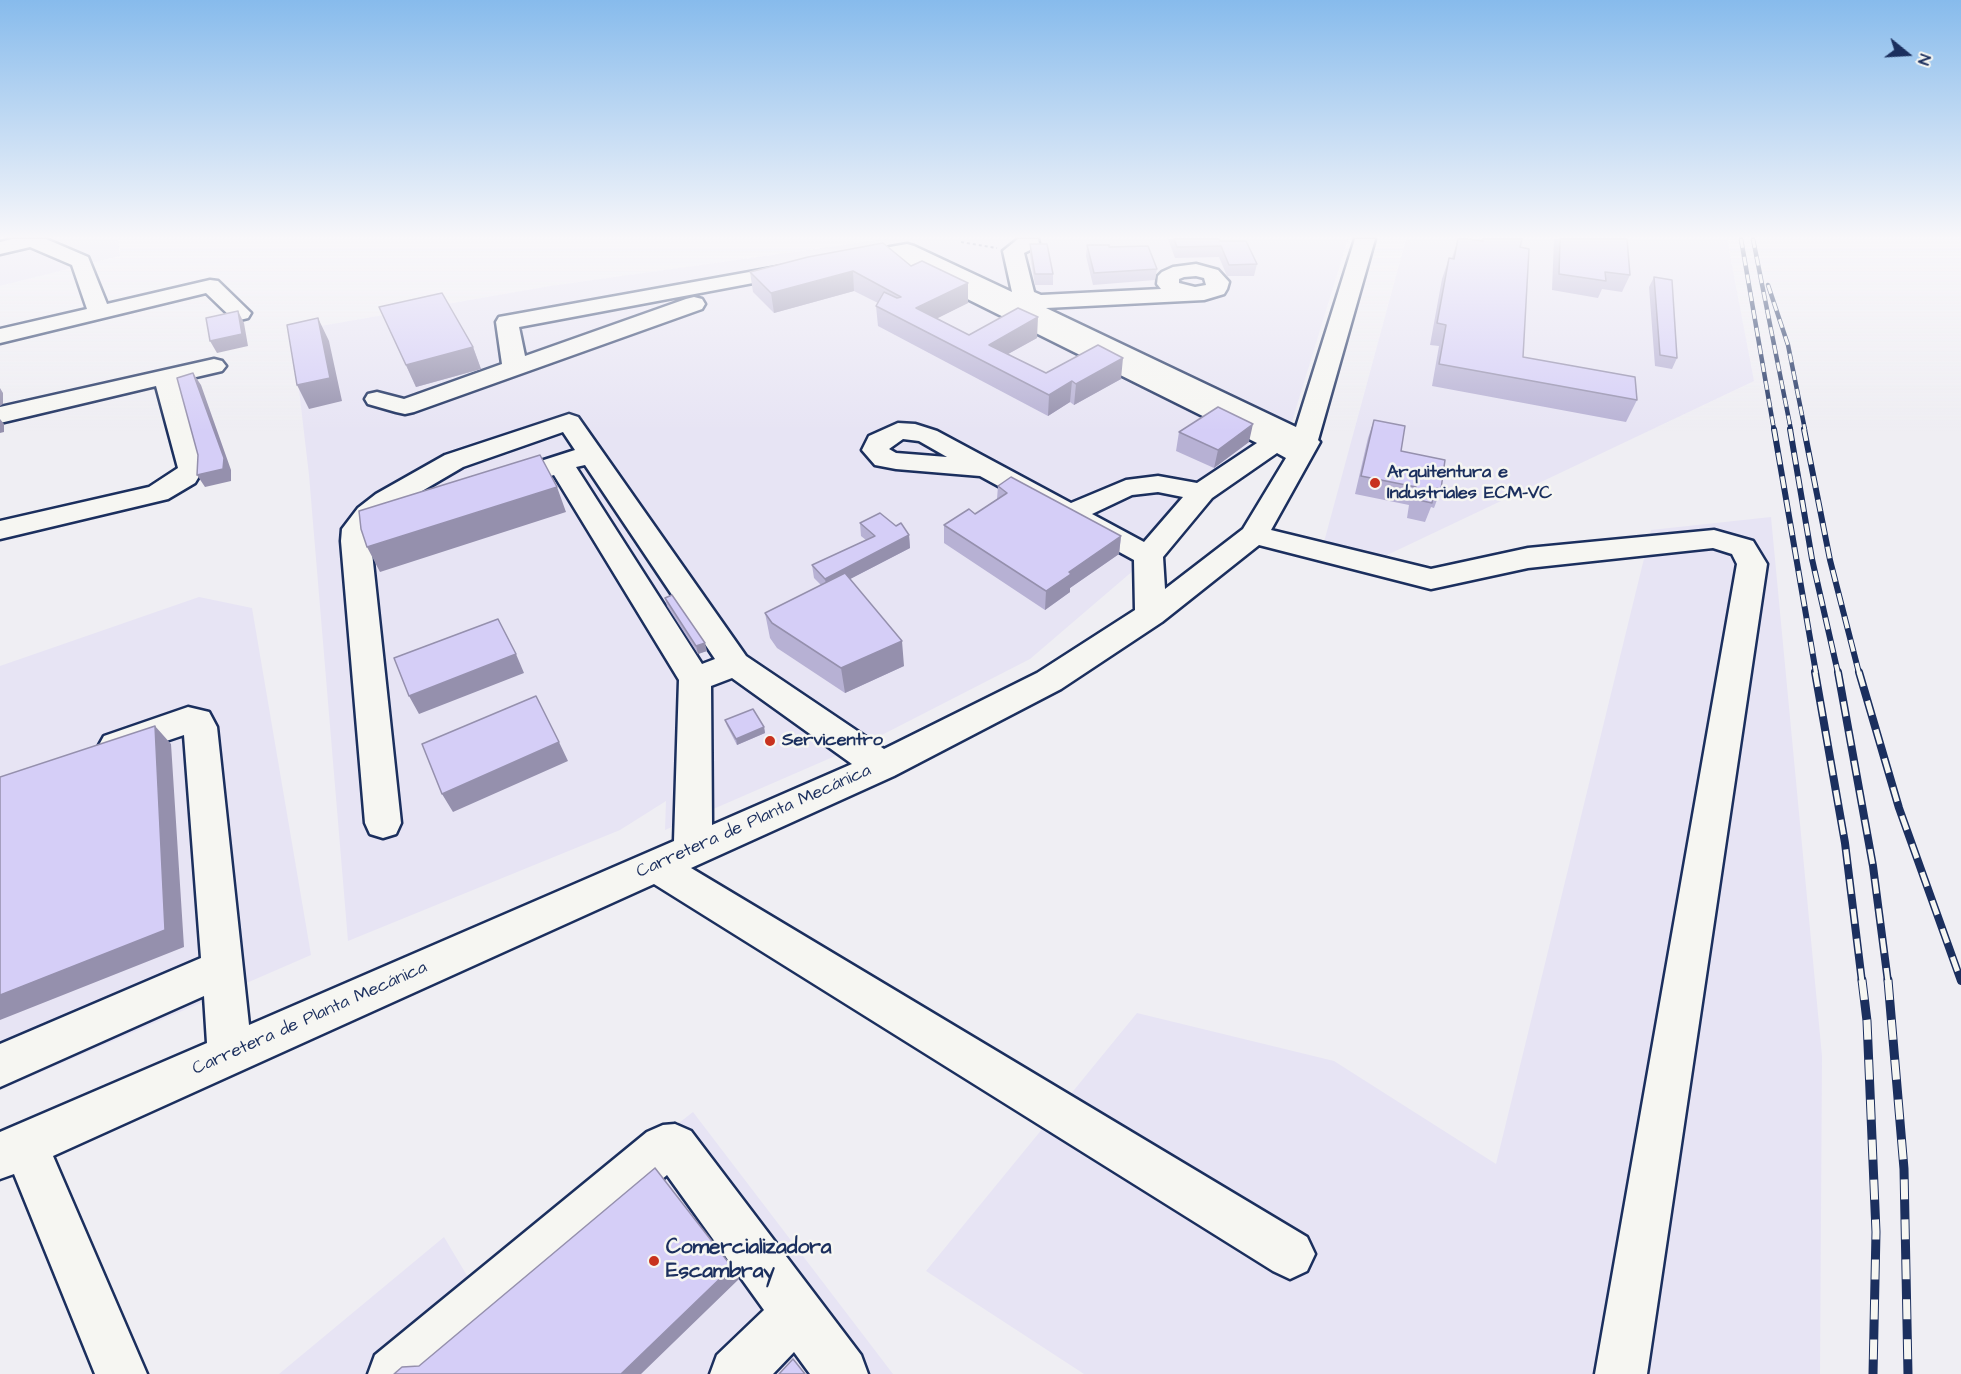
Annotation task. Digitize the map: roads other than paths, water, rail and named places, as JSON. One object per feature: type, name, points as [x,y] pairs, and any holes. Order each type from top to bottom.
[{"type":"street","points":[[96,303],[99,312]]},
{"type":"street","points":[[0,336],[137,303]]},
{"type":"street","points":[[230,303],[240,312]]},
{"type":"street","points":[[515,368],[507,322],[611,303]]},
{"type":"street","points":[[376,399],[405,407],[698,303]]},
{"type":"street","points":[[1012,303],[1294,446]]},
{"type":"street","name":"Carretera de Planta Mecánica","points":[[12,1151],[882,766],[1049,681],[1151,615],[1254,535],[1294,446],[1343,303]]},
{"type":"street","points":[[600,305],[636,325]]},
{"type":"street","points":[[0,415],[214,366]]},
{"type":"street","points":[[0,530],[158,493],[185,477],[190,468],[166,377]]},
{"type":"street","points":[[383,823],[355,541],[356,529],[368,514],[386,500],[454,461],[569,422],[735,664],[882,766]]},
{"type":"street","points":[[1151,615],[1148,556],[1202,492],[1294,446]]},
{"type":"street","points":[[481,489],[591,454]]},
{"type":"street","points":[[561,464],[695,680],[675,858],[1290,1254]]},
{"type":"street","points":[[986,468],[1148,556]]},
{"type":"street","points":[[1072,514],[1126,488],[1158,484],[1202,492]]},
{"type":"street","points":[[356,529],[436,504]]},
{"type":"street","points":[[1254,535],[1431,579],[1528,558],[1713,539],[1743,548],[1752,564],[1621,1374]]},
{"type":"street","points":[[695,680],[735,664]]},
{"type":"street","points":[[86,756],[189,720],[197,721],[200,727],[230,1054]]},
{"type":"street","points":[[0,1066],[222,968]]},
{"type":"street","points":[[394,1374],[663,1148],[675,1147],[842,1374]]},
{"type":"street","points":[[12,1151],[121,1374]]},
{"type":"street","points":[[736,1374],[796,1314]]},
{"type":"railway","points":[[1752,303],[1774,430]]},
{"type":"railway","points":[[1766,303],[1791,430]]},
{"type":"railway","points":[[1774,303],[1788,345],[1805,430]]},
{"type":"railway","points":[[1774,429],[1816,673]]},
{"type":"railway","points":[[1790,429],[1812,559],[1838,673]]},
{"type":"railway","points":[[1804,429],[1830,560],[1859,673]]},
{"type":"railway","points":[[1815,672],[1845,843],[1862,982]]},
{"type":"railway","points":[[1838,672],[1873,866],[1888,982]]},
{"type":"railway","points":[[1859,672],[1899,808],[1961,981]]},
{"type":"railway","points":[[1862,980],[1867,1021],[1876,1232],[1873,1374]]},
{"type":"railway","points":[[1888,980],[1904,1169],[1908,1374]]},
{"type":"place","name":"Arquitentura e Industriales ECM-VC","points":[[1375,483]]},
{"type":"place","name":"Servicentro","points":[[770,741]]},
{"type":"place","name":"Comercializadora Escambray","points":[[654,1261]]}]
